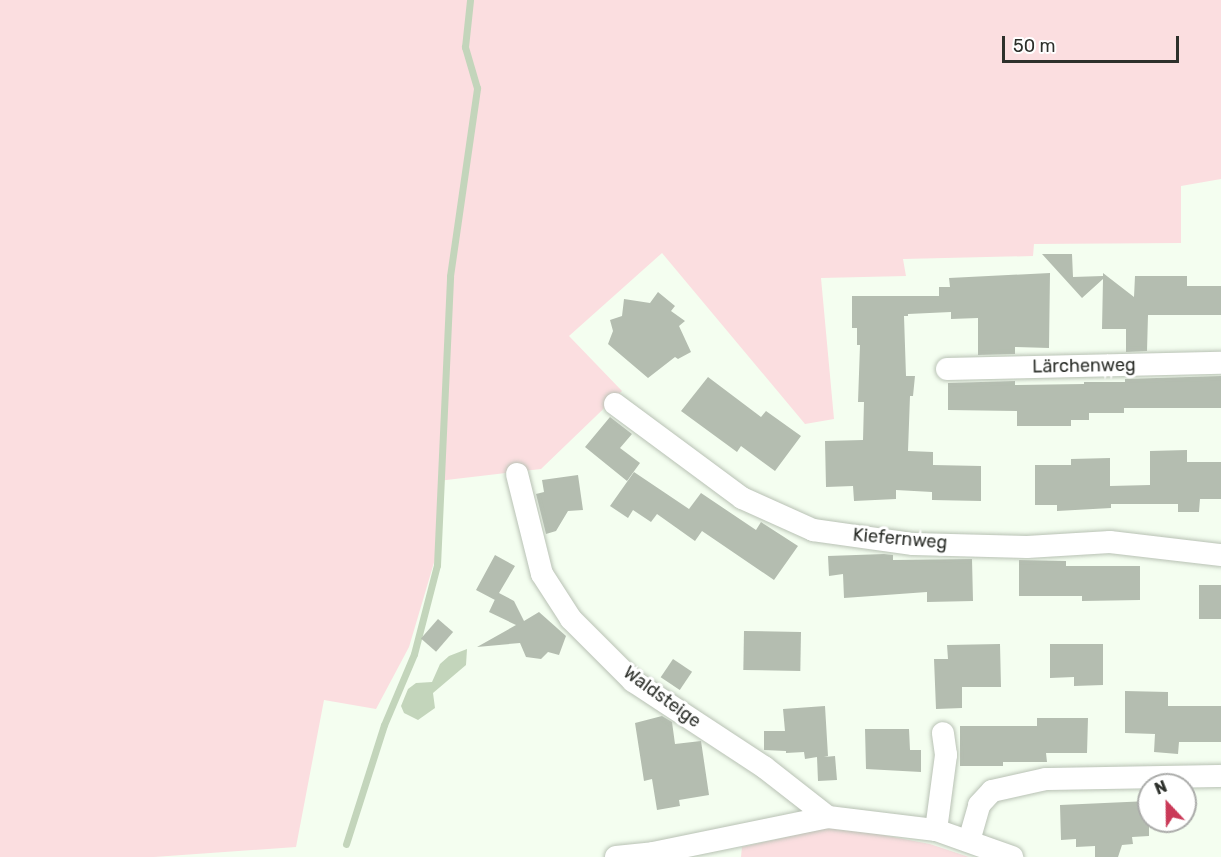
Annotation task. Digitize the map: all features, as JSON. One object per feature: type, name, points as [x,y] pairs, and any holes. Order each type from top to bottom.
[{"type":"street","name":"Lärchenweg","points":[[946,369],[1221,363]]},
{"type":"street","name":"Kiefernweg","points":[[615,404],[742,498],[813,530],[914,544],[1027,547],[1110,542],[1221,555]]},
{"type":"street","name":"Waldsteige","points":[[517,474],[542,574],[571,619],[633,681],[764,767],[828,816]]},
{"type":"street","points":[[936,830],[946,755],[943,733]]},
{"type":"street","points":[[969,841],[979,805],[992,791],[1046,778],[1221,776]]},
{"type":"street","points":[[616,857],[652,853],[828,816],[936,830],[1012,857]]},
{"type":"shaded area","points":[[0,0],[1221,0],[1221,179],[1181,186],[1181,243],[1034,244],[1033,256],[903,259],[906,276],[821,278],[834,419],[805,424],[662,253],[569,336],[622,391],[541,469],[438,481],[441,539],[409,647],[376,709],[324,700],[296,847],[154,857],[0,857]]},
{"type":"shaded area","points":[[467,649],[466,665],[433,693],[435,708],[418,720],[404,713],[401,706],[408,689],[416,683],[432,682],[440,664],[449,656]]},
{"type":"shaded area","points":[[835,826],[930,844],[969,857],[741,857],[742,847]]},
{"type":"building","points":[[1042,254],[1072,254],[1073,277],[1103,276],[1103,273],[1134,297],[1135,276],[1187,276],[1187,286],[1221,286],[1221,315],[1148,315],[1147,351],[1126,352],[1126,329],[1102,329],[1103,279],[1082,298]]},
{"type":"building","points":[[1050,273],[1049,348],[1015,347],[1015,354],[978,355],[978,318],[951,319],[951,312],[904,316],[906,376],[915,376],[913,396],[910,396],[908,451],[933,452],[933,465],[981,466],[981,501],[932,500],[932,492],[896,490],[896,499],[854,501],[853,486],[826,487],[825,441],[863,440],[864,402],[858,402],[860,345],[857,345],[857,328],[852,328],[852,296],[939,296],[939,287],[950,287],[949,278]]},
{"type":"building","points":[[658,292],[675,306],[671,311],[685,321],[679,326],[691,352],[678,359],[675,357],[648,378],[608,344],[613,331],[610,320],[622,316],[624,299],[650,303]]},
{"type":"building","points":[[1221,376],[1221,408],[1124,408],[1124,413],[1089,413],[1089,420],[1071,420],[1071,426],[1017,426],[1017,411],[948,410],[948,383],[1015,381],[1015,385],[1084,384],[1084,382],[1125,382],[1125,379]]},
{"type":"building","points":[[708,377],[761,417],[766,411],[801,436],[775,471],[741,446],[737,452],[681,411]]},
{"type":"building","points":[[610,417],[632,434],[620,448],[640,463],[627,481],[585,447]]},
{"type":"building","points":[[1187,450],[1187,462],[1221,462],[1221,499],[1200,499],[1199,512],[1178,512],[1178,504],[1111,504],[1111,508],[1057,511],[1057,505],[1035,505],[1035,465],[1071,465],[1071,459],[1110,458],[1110,486],[1150,485],[1150,451]]},
{"type":"building","points":[[634,472],[689,509],[701,493],[756,530],[761,522],[798,546],[774,580],[702,531],[695,541],[657,514],[651,522],[633,510],[628,518],[610,506]]},
{"type":"building","points":[[578,475],[583,510],[568,511],[556,531],[546,534],[536,494],[544,492],[542,480]]},
{"type":"building","points":[[495,555],[515,566],[499,593],[514,601],[524,621],[539,612],[566,636],[559,655],[548,652],[541,659],[526,657],[520,643],[477,647],[516,625],[489,612],[495,600],[476,590]]},
{"type":"building","points":[[893,555],[893,560],[972,559],[973,601],[927,602],[927,592],[844,598],[843,574],[829,576],[828,556]]},
{"type":"building","points":[[1019,560],[1066,561],[1066,566],[1140,566],[1140,600],[1082,601],[1082,596],[1019,596]]},
{"type":"building","points":[[1199,585],[1221,585],[1221,619],[1199,619]]},
{"type":"building","points":[[438,619],[453,632],[436,652],[421,639]]},
{"type":"building","points":[[744,631],[801,632],[800,671],[743,670]]},
{"type":"building","points":[[1000,644],[1001,687],[962,687],[962,708],[936,709],[934,659],[948,659],[947,645]]},
{"type":"building","points":[[1050,644],[1103,644],[1103,685],[1074,686],[1074,677],[1050,678]]},
{"type":"building","points":[[673,659],[692,672],[680,690],[661,677]]},
{"type":"building","points":[[1125,691],[1168,692],[1168,706],[1221,706],[1221,742],[1179,742],[1178,754],[1154,752],[1155,734],[1125,733]]},
{"type":"building","points":[[825,706],[828,756],[824,757],[835,756],[837,780],[818,781],[817,757],[805,759],[804,752],[786,753],[786,751],[764,750],[764,731],[785,731],[783,709]]},
{"type":"building","points":[[662,716],[672,722],[675,744],[701,741],[709,795],[679,800],[680,806],[657,810],[652,779],[644,781],[635,723]]},
{"type":"building","points":[[1037,718],[1088,718],[1087,753],[1046,753],[1047,762],[1003,762],[1003,766],[960,766],[960,726],[1037,726]]},
{"type":"building","points":[[865,729],[909,729],[910,750],[921,750],[921,772],[866,769]]},
{"type":"building","points":[[1137,802],[1137,833],[1149,833],[1149,836],[1132,837],[1133,844],[1122,845],[1118,857],[1095,857],[1095,846],[1076,847],[1076,839],[1061,840],[1060,805]]},
{"type":"waterway","points":[[346,844],[384,725],[414,654],[437,565],[450,276],[477,88],[465,47],[470,0]]}]
